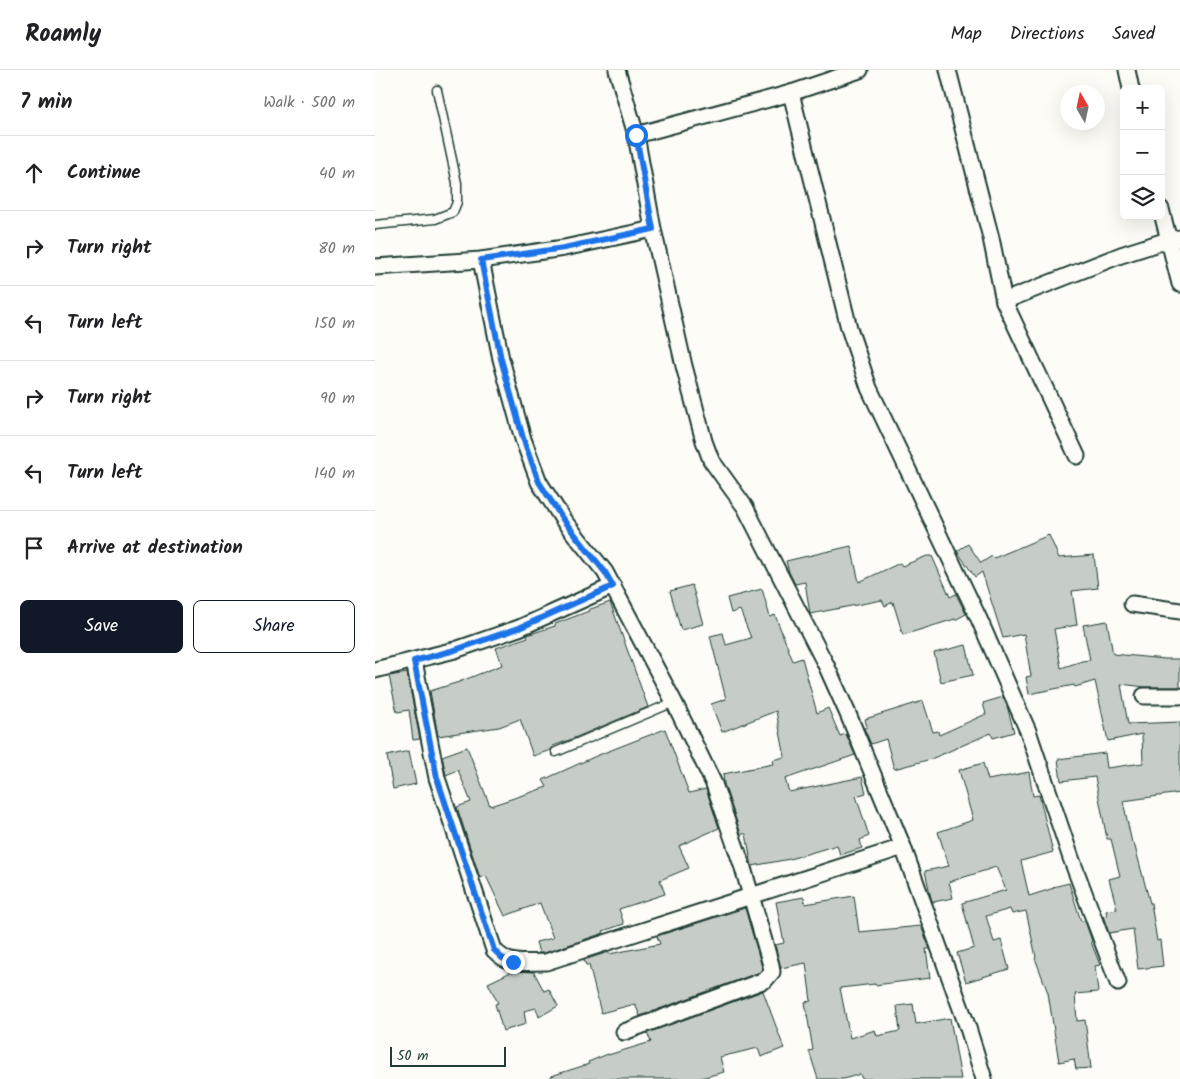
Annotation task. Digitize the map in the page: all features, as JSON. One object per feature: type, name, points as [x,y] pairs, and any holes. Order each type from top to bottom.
[{"type":"street","points":[[617,70],[636,135],[653,229],[684,366],[704,441],[711,460],[745,507],[826,665],[848,714],[903,847],[968,1028],[984,1079]]},
{"type":"street","points":[[636,135],[791,93],[860,70]]},
{"type":"street","points":[[948,70],[991,238],[1004,301],[1077,456]]},
{"type":"street","points":[[1127,70],[1130,85]]},
{"type":"street","points":[[791,93],[849,328],[869,388],[979,619],[1028,731],[1071,858],[1119,983]]},
{"type":"street","points":[[1165,218],[1174,239],[1180,284]]},
{"type":"street","points":[[375,267],[481,260],[564,248],[653,229]]},
{"type":"street","points":[[1004,301],[1121,255],[1174,239]]},
{"type":"street","points":[[481,260],[501,359],[523,438],[539,482],[564,521],[605,572],[674,702],[714,784],[743,868],[771,964],[772,972],[765,980],[624,1032]]},
{"type":"street","points":[[375,670],[455,650],[519,628],[613,586]]},
{"type":"street","points":[[1132,604],[1180,610]]},
{"type":"street","points":[[414,661],[437,778],[494,950],[502,958],[513,962],[545,962],[903,847]]},
{"type":"street","points":[[1144,696],[1180,696]]},
{"type":"lane","points":[[375,225],[435,219],[453,212],[457,202],[457,183],[437,90]]},
{"type":"lane","points":[[555,752],[674,702]]},
{"type":"building","points":[[1049,535],[1059,558],[1094,555],[1098,588],[1072,591],[1077,625],[1054,629],[1061,668],[1090,660],[1083,625],[1107,621],[1113,654],[1180,659],[1180,687],[1145,687],[1121,684],[1128,724],[1180,722],[1180,793],[1123,801],[1132,843],[1134,843],[1151,903],[1157,941],[1160,940],[1163,966],[1138,969],[1133,929],[1109,933],[1103,916],[1107,915],[1106,911],[1117,909],[1109,879],[1120,876],[1111,839],[1107,839],[1095,777],[1061,781],[1058,759],[1105,753],[1107,768],[1143,763],[1142,734],[1108,741],[1095,681],[1075,687],[1074,685],[1029,694],[1026,677],[1031,676],[1024,634],[1003,638],[982,572],[975,577],[957,551],[968,544],[981,563],[992,556],[994,558]]},
{"type":"building","points":[[851,546],[859,582],[900,563],[902,566],[927,556],[932,556],[950,597],[956,594],[966,614],[955,620],[903,635],[893,602],[885,606],[882,600],[810,614],[805,582],[795,584],[786,561]]},
{"type":"building","points":[[692,585],[703,624],[681,630],[670,591]]},
{"type":"building","points":[[762,589],[770,617],[775,615],[793,661],[802,658],[817,713],[828,708],[840,736],[846,734],[855,755],[785,779],[789,792],[862,777],[866,793],[856,796],[869,836],[860,840],[862,848],[840,855],[837,845],[790,859],[752,866],[746,834],[741,834],[724,784],[723,774],[773,764],[772,760],[785,757],[776,711],[722,732],[711,704],[726,699],[710,636],[723,633],[726,645],[751,638],[740,610],[731,613],[727,598]]},
{"type":"building","points":[[610,602],[648,707],[553,746],[551,750],[533,756],[520,719],[499,727],[438,736],[430,691],[502,665],[496,648],[528,637],[527,635],[555,626],[555,624]]},
{"type":"building","points":[[966,645],[973,675],[941,682],[934,653]]},
{"type":"building","points":[[407,673],[420,739],[413,740],[409,710],[397,712],[389,676]]},
{"type":"building","points":[[1003,697],[1014,732],[993,738],[991,733],[931,759],[894,769],[886,739],[871,744],[864,728],[867,727],[865,719],[923,701],[933,732],[938,731],[939,735],[986,714],[983,703]]},
{"type":"building","points":[[665,729],[689,793],[706,789],[719,828],[679,846],[689,868],[660,880],[665,894],[619,909],[624,924],[603,931],[604,933],[539,953],[536,942],[553,938],[540,903],[505,916],[486,876],[480,878],[457,807],[471,802],[458,770],[446,775],[442,756],[467,747],[490,806],[547,787],[543,780],[596,756]]},
{"type":"building","points":[[409,751],[416,784],[393,789],[387,756]]},
{"type":"building","points":[[983,763],[988,780],[1029,772],[1033,796],[1039,795],[1053,852],[1021,861],[1029,896],[1069,883],[1081,921],[1085,921],[1100,965],[1095,966],[1098,992],[1075,994],[1077,1021],[1085,1020],[1091,1068],[1076,1069],[1074,1059],[1059,1062],[1048,993],[1035,958],[1026,911],[1012,914],[1010,909],[986,916],[994,942],[1001,940],[1009,969],[966,982],[957,953],[974,948],[962,903],[1006,890],[996,867],[949,882],[953,898],[933,902],[931,898],[925,871],[949,866],[938,832],[973,820],[959,770]]},
{"type":"building","points":[[854,896],[859,932],[921,926],[930,949],[926,949],[930,978],[840,988],[850,1038],[875,1030],[877,1036],[900,1031],[897,1006],[913,1004],[916,1024],[950,1018],[961,1079],[862,1079],[860,1074],[844,1079],[818,1079],[809,1051],[813,1050],[805,1002],[811,1001],[806,963],[781,968],[775,945],[784,943],[776,902],[804,897],[805,904]]},
{"type":"building","points":[[745,908],[762,967],[760,972],[640,1016],[635,1004],[601,1013],[589,965],[586,965],[584,960],[609,952],[609,954],[660,944],[657,936]]},
{"type":"building","points":[[515,971],[534,972],[544,991],[549,989],[558,1006],[539,1017],[536,1008],[524,1011],[526,1024],[503,1031],[495,1004],[498,1003],[488,983]]},
{"type":"building","points":[[763,991],[784,1048],[761,1057],[758,1048],[720,1057],[724,1072],[697,1079],[552,1079],[551,1076],[589,1064],[588,1062],[608,1054],[651,1042],[647,1033]]},
{"type":"route","points":[[513,962],[502,958],[494,950],[454,832],[437,778],[414,661],[455,650],[519,628],[613,586],[605,572],[564,521],[539,482],[523,438],[501,359],[481,260],[564,248],[653,229],[636,135]]}]
